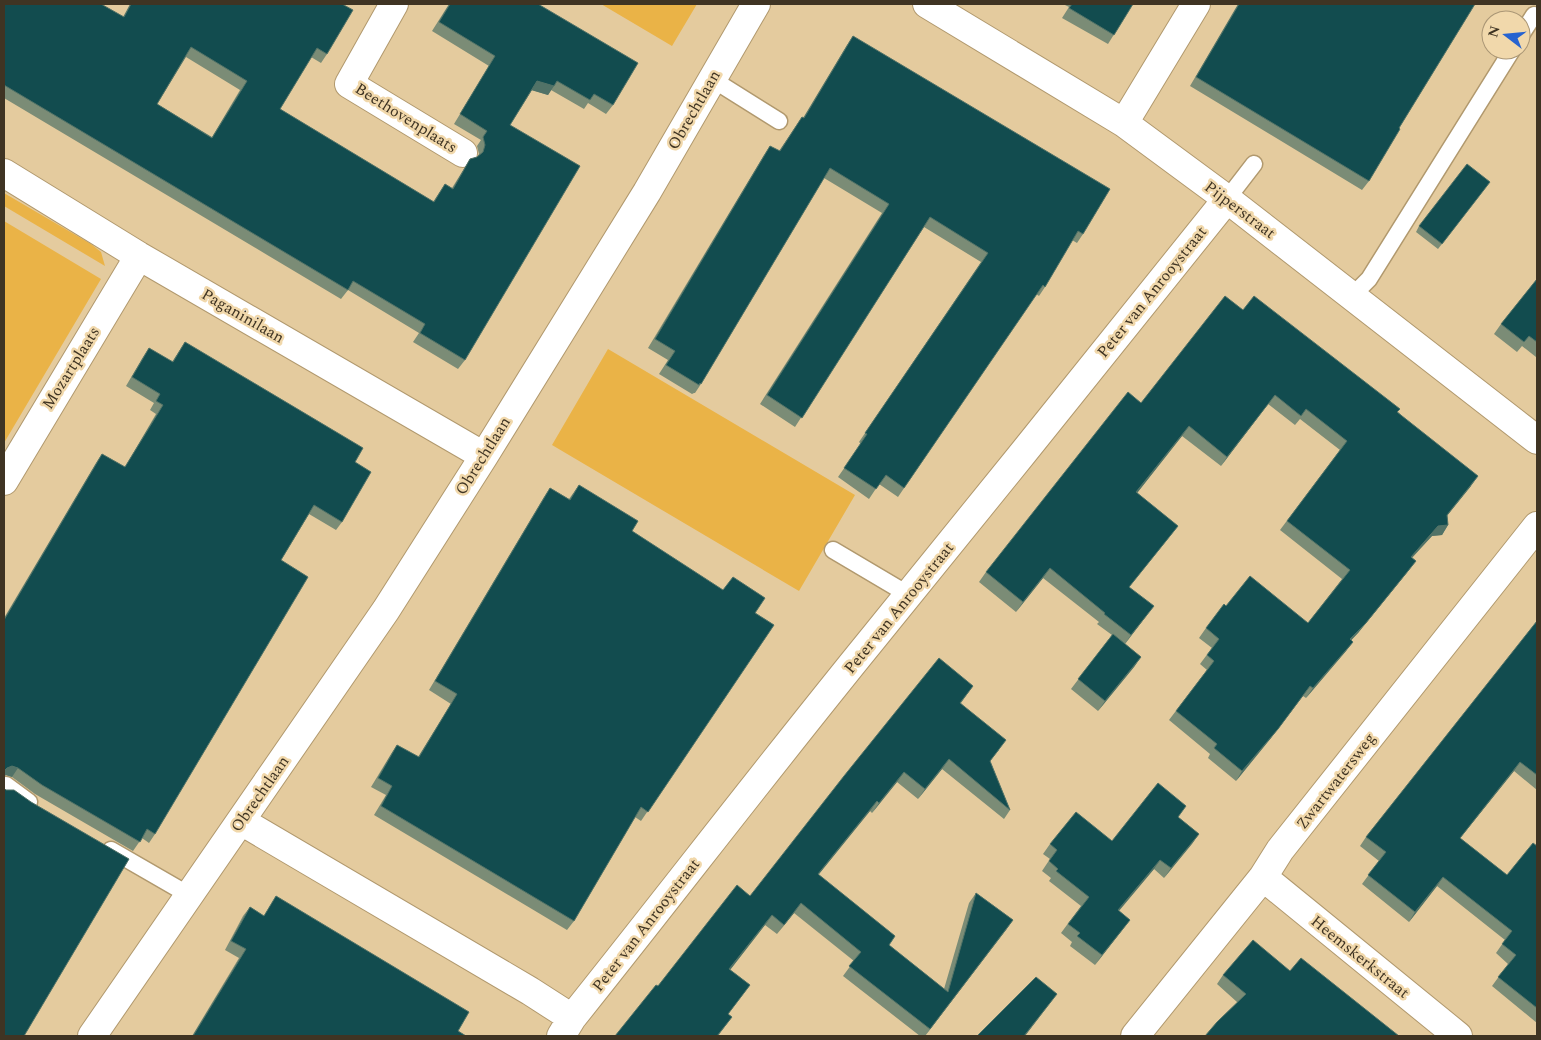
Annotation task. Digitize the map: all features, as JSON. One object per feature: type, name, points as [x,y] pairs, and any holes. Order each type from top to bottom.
[{"type":"street","name":"Beethovenplaats","points":[[394,4],[349,84],[463,153]]},
{"type":"street","name":"Obrechtlaan","points":[[92,1036],[386,610],[484,456],[647,192],[756,4]]},
{"type":"street","name":"Pijperstraat","points":[[927,4],[1124,123],[1227,199],[1537,440]]},
{"type":"street","points":[[1124,123],[1196,4]]},
{"type":"street","name":"Paganinilaan","points":[[4,173],[139,256],[484,456]]},
{"type":"street","name":"Peter van Anrooystraat","points":[[241,821],[530,991],[567,1027],[858,658],[1227,199]]},
{"type":"street","name":"Mozartplaats","points":[[4,481],[139,256]]},
{"type":"street","name":"Zwartwatersweg","points":[[1135,1036],[1263,877],[1280,850],[1537,526]]},
{"type":"street","name":"Heemskerkstraat","points":[[1263,877],[1458,1036]]},
{"type":"lane","points":[[1531,20],[1534,15]]},
{"type":"lane","points":[[1352,296],[1369,279],[1506,60]]},
{"type":"lane","points":[[712,79],[780,121]]},
{"type":"lane","points":[[1227,199],[1254,164]]},
{"type":"lane","points":[[833,550],[909,595]]},
{"type":"lane","points":[[4,790],[6,786],[38,808]]},
{"type":"lane","points":[[99,843],[189,895]]},
{"type":"shaded area","points":[[601,4],[697,4],[672,46]]},
{"type":"shaded area","points":[[4,193],[91,244],[101,252],[105,266],[4,206]]},
{"type":"shaded area","points":[[4,221],[101,279],[4,443]]},
{"type":"shaded area","points":[[608,349],[855,495],[799,591],[552,445]]},
{"type":"building","points":[[4,4],[101,4],[124,17],[131,4],[342,4],[353,10],[327,54],[317,48],[280,109],[434,202],[445,184],[453,189],[470,159],[477,157],[483,152],[485,145],[483,137],[487,131],[460,114],[495,56],[439,22],[450,4],[538,4],[638,63],[613,105],[594,94],[590,100],[557,81],[554,86],[537,81],[510,125],[580,166],[465,360],[420,333],[425,324],[353,281],[348,290],[4,85]],"holes":[[[191,47],[247,81],[212,138],[157,104]]]},
{"type":"building","points":[[1072,4],[1133,4],[1114,35],[1069,8]]},
{"type":"building","points":[[1239,4],[1475,4],[1369,181],[1196,77]]},
{"type":"building","points":[[853,36],[1110,189],[1083,234],[1078,231],[1045,287],[1043,285],[904,488],[886,475],[876,489],[844,468],[867,434],[865,433],[988,253],[930,217],[802,418],[767,395],[889,204],[830,168],[701,384],[699,385],[666,365],[675,351],[655,339],[770,146],[780,151],[802,117],[804,118]]},
{"type":"building","points":[[1467,164],[1490,182],[1442,244],[1419,226]]},
{"type":"building","points":[[1537,279],[1537,342],[1529,336],[1524,342],[1501,324]]},
{"type":"building","points":[[1225,296],[1243,310],[1254,296],[1400,409],[1397,412],[1478,476],[1447,515],[1448,525],[1438,526],[1411,557],[1416,561],[1365,624],[1350,639],[1353,642],[1313,688],[1310,686],[1278,729],[1242,771],[1214,748],[1217,744],[1176,711],[1214,661],[1207,655],[1219,639],[1206,628],[1224,604],[1226,606],[1250,576],[1308,623],[1350,570],[1287,521],[1347,441],[1306,409],[1301,416],[1275,395],[1227,457],[1189,426],[1136,492],[1178,526],[1129,587],[1154,606],[1131,635],[1050,568],[1023,602],[986,572],[1128,392],[1141,403]]},
{"type":"building","points":[[185,342],[363,448],[355,462],[371,472],[342,522],[314,505],[281,560],[308,577],[155,834],[147,829],[140,842],[42,785],[18,768],[12,766],[4,771],[4,620],[102,454],[125,467],[163,405],[156,401],[160,394],[132,377],[149,348],[173,362]]},
{"type":"building","points":[[579,485],[638,521],[632,531],[723,590],[733,577],[765,598],[755,613],[774,625],[648,812],[641,807],[574,921],[381,806],[392,786],[378,778],[397,745],[419,757],[457,694],[435,681],[550,488],[570,500]]},
{"type":"building","points":[[1537,621],[1537,775],[1520,762],[1460,838],[1507,875],[1533,843],[1537,846],[1537,1008],[1498,977],[1516,955],[1502,944],[1512,931],[1443,877],[1415,912],[1368,875],[1386,852],[1366,837]]},
{"type":"building","points":[[1113,634],[1141,657],[1105,701],[1078,679]]},
{"type":"building","points":[[939,658],[973,686],[960,703],[1006,740],[990,761],[1010,810],[949,759],[925,789],[904,772],[879,803],[877,801],[818,874],[895,936],[889,945],[948,992],[976,893],[1013,920],[930,1029],[849,966],[861,952],[801,903],[784,925],[772,915],[729,969],[750,985],[728,1014],[732,1017],[717,1036],[615,1036],[656,985],[658,986],[737,885],[750,896]]},
{"type":"building","points":[[1158,783],[1186,806],[1178,817],[1199,834],[1171,868],[1160,860],[1118,910],[1130,920],[1102,955],[1077,936],[1080,933],[1068,924],[1089,897],[1056,871],[1058,869],[1049,861],[1057,850],[1050,844],[1076,812],[1112,841]]},
{"type":"building","points":[[4,788],[6,790],[14,790],[31,802],[129,859],[24,1036],[4,1036]]},
{"type":"building","points":[[276,896],[469,1012],[458,1031],[466,1036],[193,1036],[246,949],[231,941],[250,907],[264,916]]},
{"type":"building","points":[[1253,940],[1290,971],[1301,958],[1399,1036],[1205,1036],[1246,994],[1223,975]]},
{"type":"building","points":[[1036,977],[1057,994],[1024,1036],[977,1036]]}]
